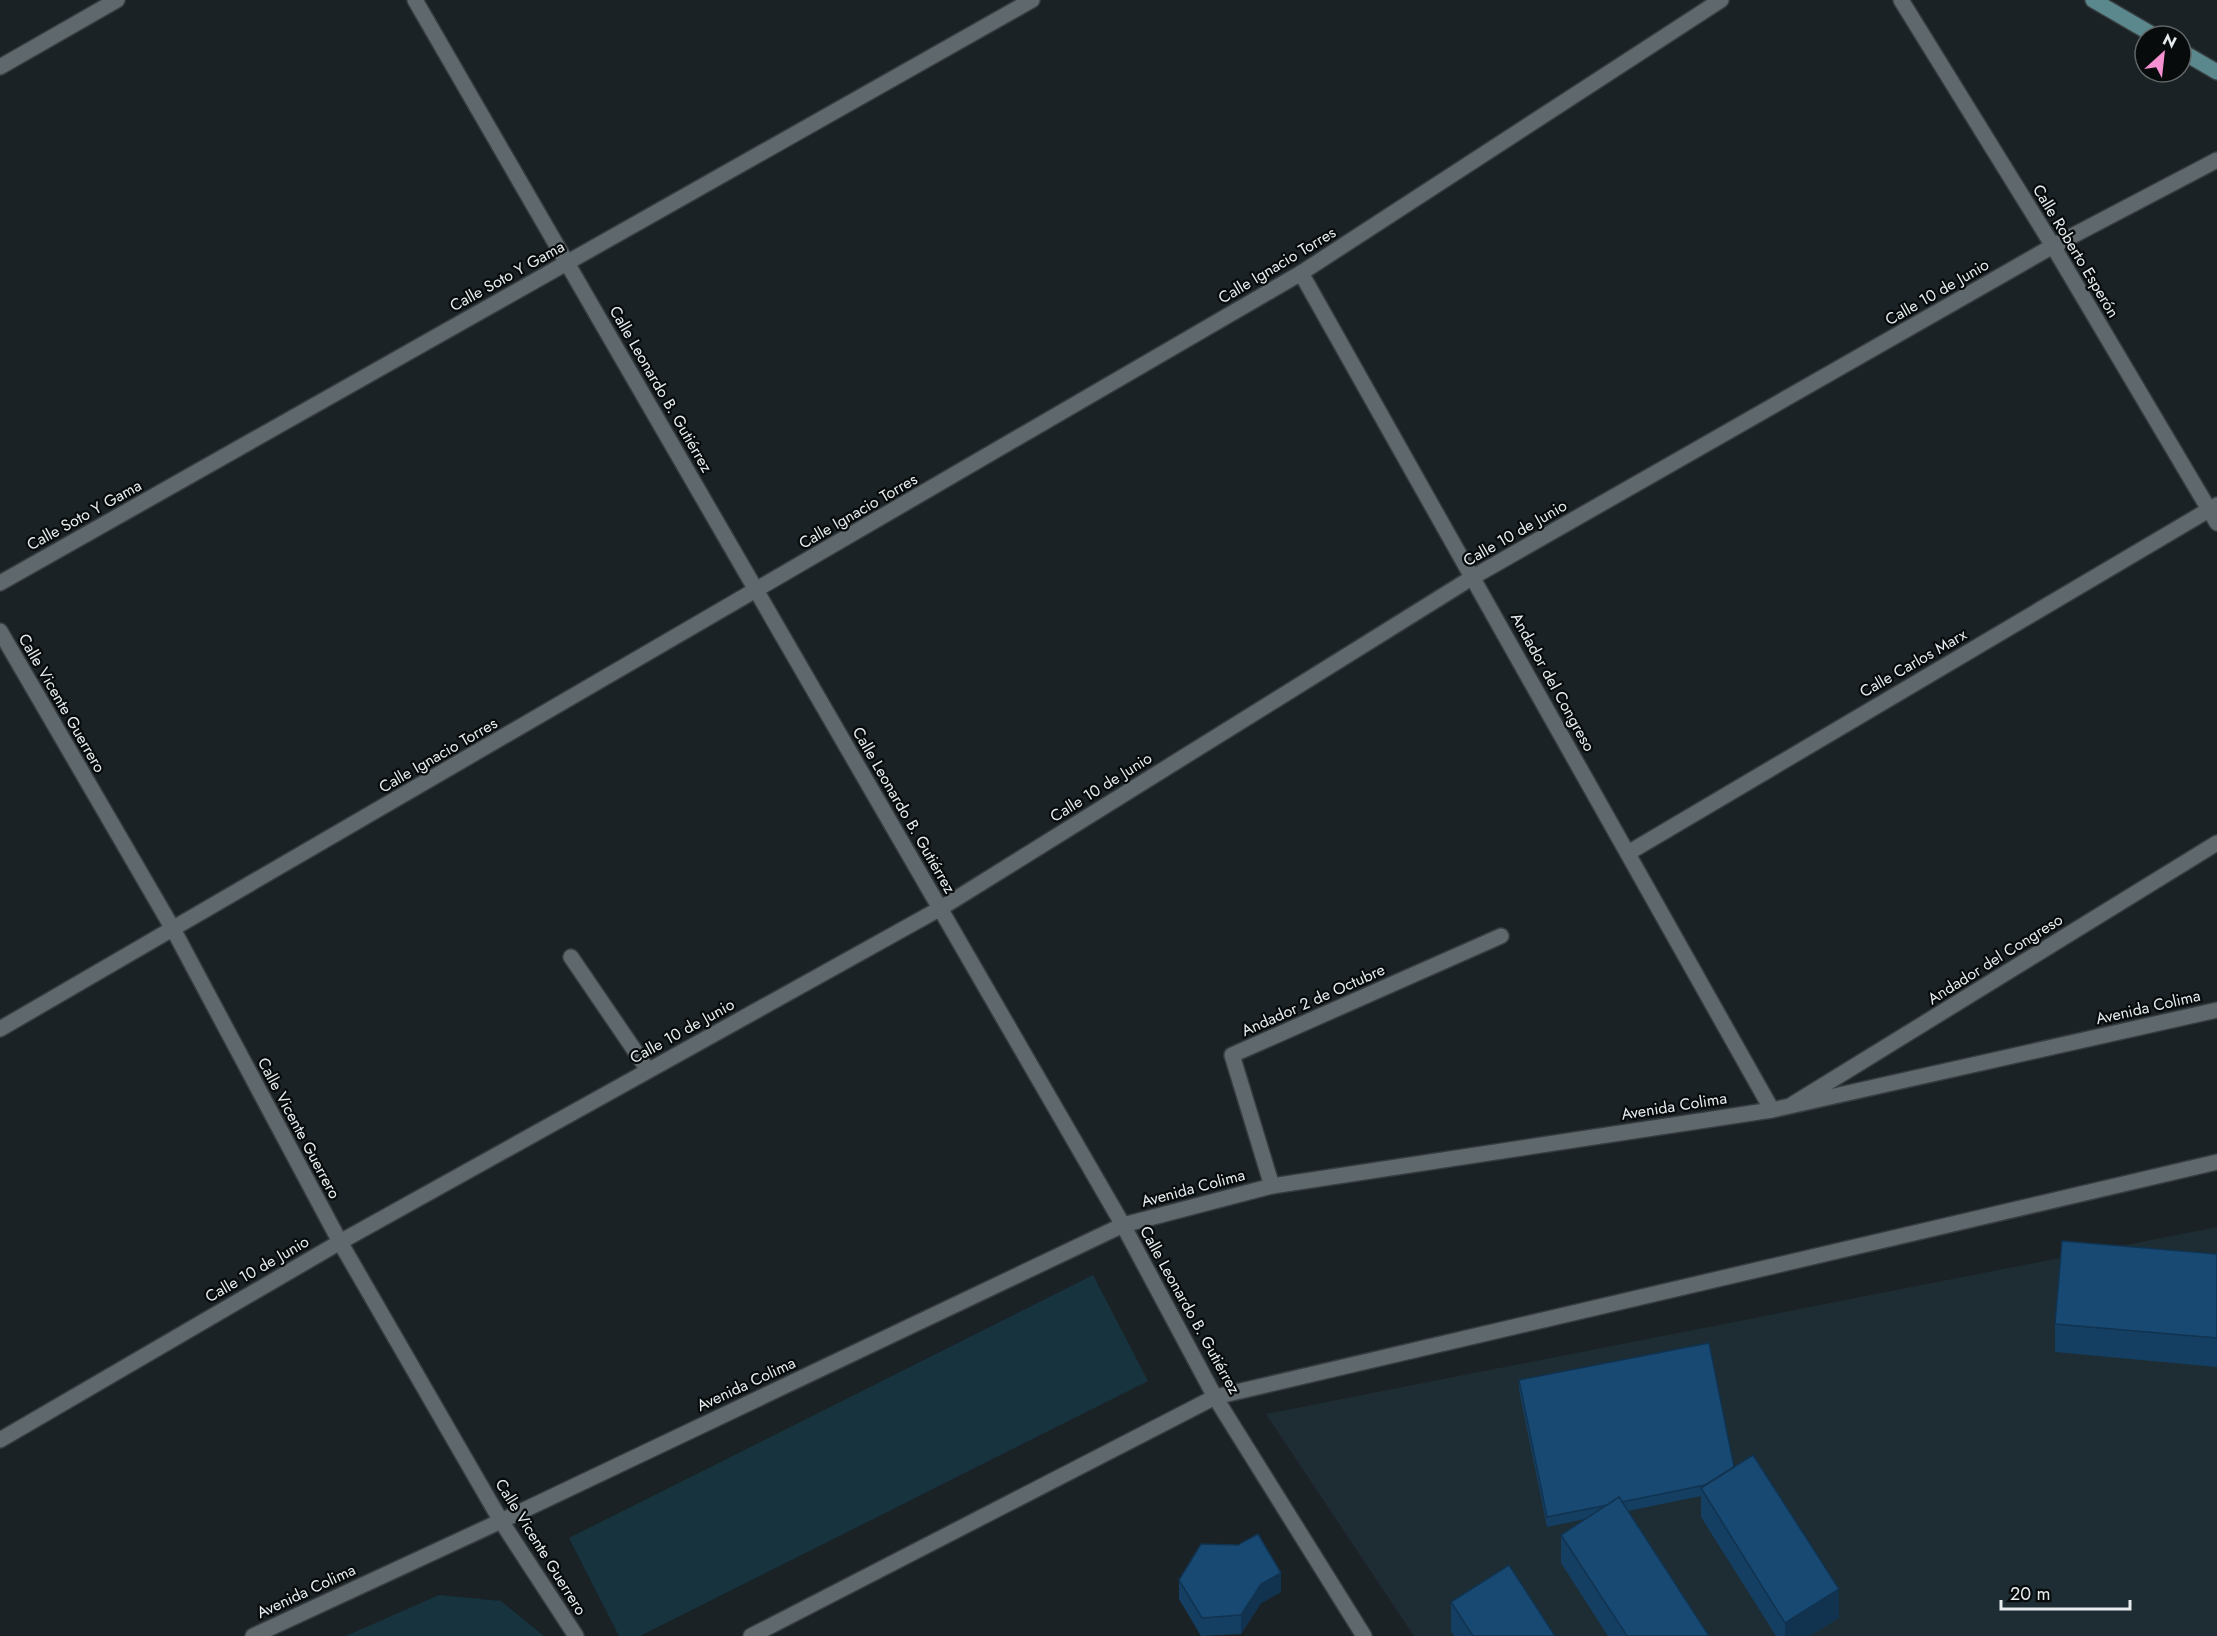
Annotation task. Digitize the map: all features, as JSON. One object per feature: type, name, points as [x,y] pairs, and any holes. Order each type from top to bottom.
[{"type":"main road","points":[[2093,0],[2134,24]]},
{"type":"main road","points":[[2193,58],[2217,72]]},
{"type":"street","points":[[0,67],[117,0]]},
{"type":"street","name":"Calle Leonardo B. Gutiérrez","points":[[415,0],[1123,1225],[1215,1397],[1364,1636]]},
{"type":"street","name":"Calle Soto Y Gama","points":[[0,583],[1032,0]]},
{"type":"street","name":"Calle Ignacio Torres","points":[[0,1029],[1301,273],[1720,0]]},
{"type":"street","name":"Calle Roberto Esperón","points":[[1901,0],[2214,512]]},
{"type":"street","name":"Calle 10 de Junio","points":[[0,1440],[340,1242],[940,908],[1473,577],[2053,246],[2217,160]]},
{"type":"street","name":"Andador del Congreso","points":[[1301,273],[1772,1110]]},
{"type":"street","name":"Calle Carlos Marx","points":[[1628,853],[2214,512]]},
{"type":"street","name":"Calle Vicente Guerrero","points":[[0,631],[173,929],[340,1242],[501,1521],[576,1636]]},
{"type":"street","name":"Andador del Congreso","points":[[1791,1105],[2217,843]]},
{"type":"street","name":"Andador 2 de Octubre","points":[[1272,1186],[1232,1055],[1501,936]]},
{"type":"street","points":[[571,957],[648,1070]]},
{"type":"street","name":"Avenida Colima","points":[[253,1636],[501,1521],[1123,1225],[1272,1186],[1772,1110],[2217,1010]]},
{"type":"street","points":[[751,1636],[1215,1397],[2217,1162]]},
{"type":"shaded area","points":[[2217,1227],[2217,1636],[1414,1636],[1266,1414]]},
{"type":"shaded area","points":[[1093,1275],[1148,1381],[640,1636],[619,1636],[569,1538]]},
{"type":"shaded area","points":[[439,1595],[501,1601],[544,1636],[346,1636]]},
{"type":"building","points":[[2062,1241],[2217,1254],[2217,1338],[2055,1324]]},
{"type":"building","points":[[1709,1343],[1734,1467],[1705,1485],[1622,1502],[1619,1497],[1607,1505],[1547,1517],[1519,1380]]},
{"type":"building","points":[[1753,1455],[1839,1589],[1785,1623],[1701,1488]]},
{"type":"building","points":[[1619,1497],[1709,1636],[1627,1636],[1561,1535]]},
{"type":"building","points":[[1258,1534],[1281,1573],[1261,1584],[1241,1615],[1202,1618],[1179,1580],[1201,1544],[1238,1545]]},
{"type":"building","points":[[1509,1565],[1555,1636],[1473,1636],[1451,1602]]}]
